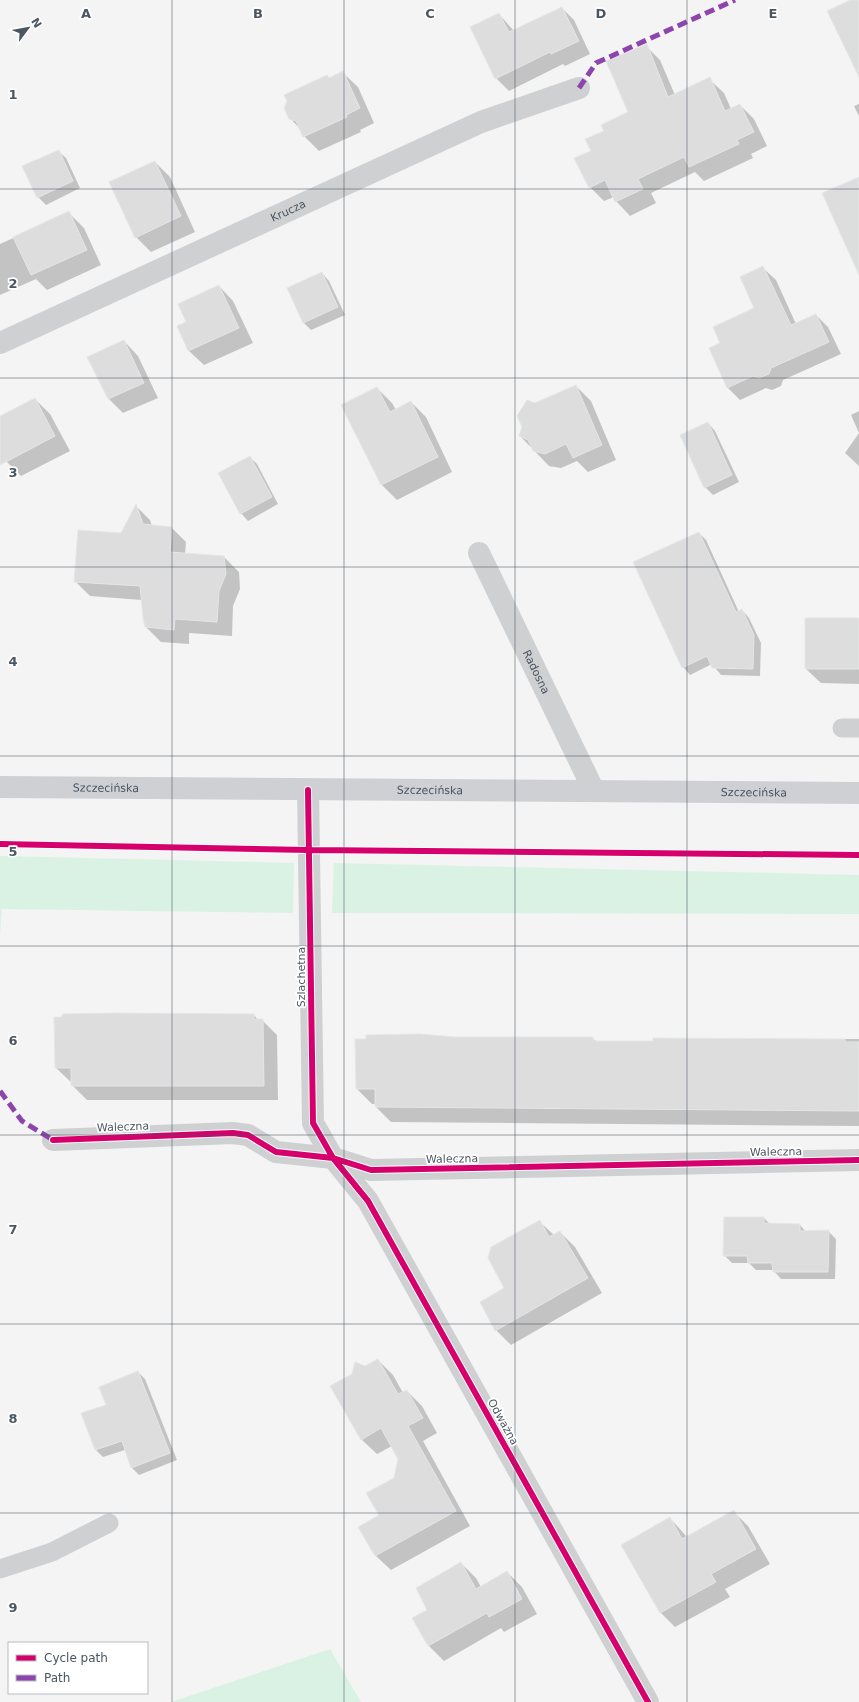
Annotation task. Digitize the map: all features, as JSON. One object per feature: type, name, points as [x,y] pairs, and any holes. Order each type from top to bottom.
[{"type":"main road","name":"Szczecińska","points":[[0,787],[859,793]]},
{"type":"street","name":"Krucza","points":[[0,343],[482,122],[579,88]]},
{"type":"street","name":"Radosna","points":[[479,553],[594,790]]},
{"type":"street","name":"Szlachetna","points":[[308,790],[311,1104],[313,1124],[333,1158]]},
{"type":"street","name":"Waleczna","points":[[53,1140],[233,1133],[248,1135],[276,1152],[333,1158],[371,1170],[859,1160]]},
{"type":"street","name":"Odważna","points":[[333,1158],[368,1201],[648,1702]]},
{"type":"lane","points":[[0,1569],[52,1552],[108,1523]]},
{"type":"green space","points":[[0,856],[294,863],[293,913],[2,909],[0,935]]},
{"type":"green space","points":[[334,863],[859,875],[859,914],[332,913]]},
{"type":"green space","points":[[330,1649],[361,1702],[171,1702]]},
{"type":"building","points":[[850,0],[859,0],[859,77],[827,11]]},
{"type":"building","points":[[562,7],[579,41],[551,54],[550,52],[495,79],[470,27],[499,13],[509,32]]},
{"type":"building","points":[[647,44],[668,97],[710,77],[725,111],[740,104],[754,132],[737,140],[739,144],[689,167],[684,157],[638,179],[643,189],[615,202],[605,180],[589,188],[574,158],[591,151],[585,139],[604,131],[601,125],[628,112],[606,61]]},
{"type":"building","points":[[343,71],[360,108],[346,115],[347,117],[303,137],[296,121],[289,119],[284,108],[287,101],[284,95],[327,75],[329,78]]},
{"type":"building","points":[[59,150],[73,181],[37,198],[22,166]]},
{"type":"building","points":[[155,161],[181,216],[135,238],[109,182]]},
{"type":"building","points":[[859,177],[859,275],[822,193]]},
{"type":"building","points":[[69,211],[87,250],[31,275],[13,237]]},
{"type":"building","points":[[763,266],[791,325],[816,314],[829,342],[771,368],[769,374],[759,378],[753,376],[727,388],[709,348],[720,343],[713,327],[754,308],[740,277]]},
{"type":"building","points":[[322,272],[338,307],[303,323],[287,288]]},
{"type":"building","points":[[219,285],[239,328],[188,351],[177,326],[186,322],[178,304]]},
{"type":"building","points":[[124,340],[144,383],[108,399],[87,357]]},
{"type":"building","points":[[576,385],[602,445],[573,458],[566,444],[545,454],[533,451],[528,440],[519,436],[522,427],[517,416],[527,400],[535,403]]},
{"type":"building","points":[[377,387],[390,412],[411,401],[438,457],[381,485],[341,405]]},
{"type":"building","points":[[35,398],[55,436],[0,465],[0,416]]},
{"type":"building","points":[[708,422],[732,475],[704,488],[680,435]]},
{"type":"building","points":[[250,456],[272,497],[240,514],[218,473]]},
{"type":"building","points":[[136,504],[143,524],[172,527],[170,552],[224,556],[226,574],[219,591],[217,622],[175,619],[174,630],[145,627],[140,586],[74,582],[78,530],[121,533]]},
{"type":"building","points":[[699,532],[736,612],[742,609],[754,635],[753,669],[712,668],[707,656],[682,668],[633,562]]},
{"type":"building","points":[[805,618],[859,618],[859,669],[805,669]]},
{"type":"building","points":[[62,1014],[254,1014],[254,1019],[263,1019],[264,1086],[71,1086],[71,1068],[55,1068],[54,1017],[62,1017]]},
{"type":"building","points":[[420,1034],[455,1037],[593,1037],[593,1041],[653,1041],[653,1038],[845,1039],[845,1042],[859,1042],[859,1111],[375,1107],[375,1089],[356,1089],[355,1039],[366,1039],[366,1035]]},
{"type":"building","points":[[724,1217],[764,1217],[764,1223],[800,1224],[800,1231],[829,1230],[828,1272],[773,1272],[772,1263],[748,1263],[747,1256],[723,1256]]},
{"type":"building","points":[[540,1220],[549,1237],[560,1231],[588,1278],[495,1331],[480,1302],[504,1288],[488,1258],[491,1247]]},
{"type":"building","points":[[378,1359],[398,1394],[407,1390],[423,1418],[408,1426],[456,1511],[375,1556],[358,1527],[379,1515],[366,1493],[394,1478],[398,1459],[381,1428],[361,1440],[330,1386],[352,1374],[355,1362],[365,1366]]},
{"type":"building","points":[[138,1371],[170,1453],[131,1468],[122,1441],[95,1450],[81,1413],[106,1405],[99,1387]]},
{"type":"building","points":[[734,1510],[756,1549],[711,1574],[716,1582],[660,1613],[621,1545],[670,1517],[682,1539]]},
{"type":"building","points":[[461,1562],[476,1589],[507,1571],[522,1599],[489,1617],[487,1613],[428,1646],[412,1618],[427,1610],[416,1588]]},
{"type":"marked path","points":[[579,88],[596,63],[735,0]]},
{"type":"marked path","points":[[0,1091],[22,1121],[53,1140]]},
{"type":"cycle path","points":[[308,790],[313,1123],[333,1158],[368,1201],[648,1702]]},
{"type":"cycle path","points":[[0,844],[309,850],[859,855]]},
{"type":"cycle path","points":[[53,1140],[233,1133],[248,1135],[276,1152],[333,1158],[371,1170],[859,1160]]}]
